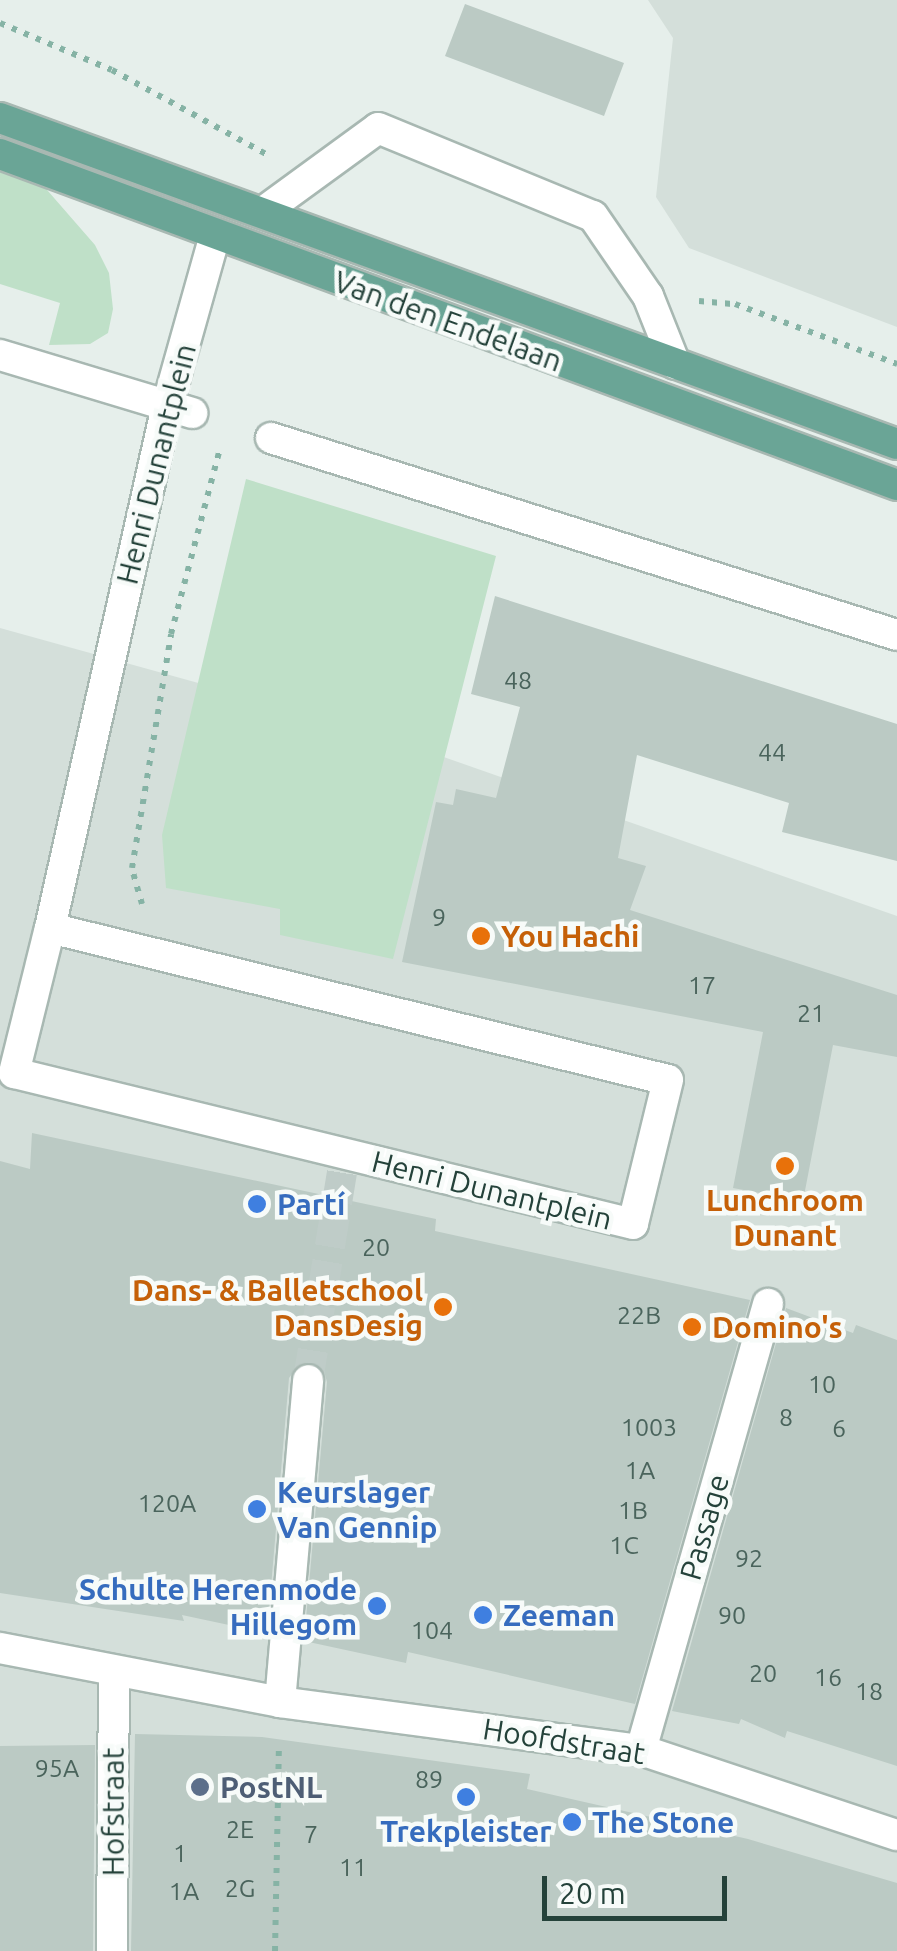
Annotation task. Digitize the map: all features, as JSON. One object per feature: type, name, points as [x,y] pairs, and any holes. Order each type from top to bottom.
[{"type":"main road","name":"Van den Endelaan","points":[[0,118],[897,444]]},
{"type":"main road","name":"Van den Endelaan","points":[[0,154],[897,485]]},
{"type":"street","points":[[263,212],[378,128],[592,216],[648,296],[675,364]]},
{"type":"street","name":"Henri Dunantplein","points":[[50,928],[668,1080],[633,1224],[14,1073],[50,928],[180,409],[215,236]]},
{"type":"street","points":[[0,354],[180,409]]},
{"type":"street","points":[[271,438],[897,635]]},
{"type":"street","name":"Passage","points":[[641,1750],[768,1304]]},
{"type":"street","points":[[280,1702],[308,1380]]},
{"type":"street","name":"Hoofdstraat","points":[[0,1648],[280,1702],[641,1750],[897,1836]]},
{"type":"street","name":"Hofstraat","points":[[112,1951],[114,1673]]},
{"type":"path","points":[[0,24],[112,70],[311,179]]},
{"type":"path","points":[[648,296],[735,304],[897,364]]},
{"type":"path","name":"Henri Dunantplein","points":[[155,953],[132,868],[171,634],[223,440]]},
{"type":"path","points":[[275,1951],[280,1702]]},
{"type":"shaded area","points":[[648,0],[897,0],[897,327],[689,248],[656,197],[673,38]]},
{"type":"shaded area","points":[[0,628],[361,728],[897,916],[897,1951],[0,1951]]},
{"type":"green space","points":[[0,169],[41,183],[95,245],[109,273],[113,309],[108,333],[90,344],[49,345],[60,303],[0,284]]},
{"type":"green space","points":[[246,479],[496,556],[393,959],[280,935],[280,909],[166,888],[162,835]]},
{"type":"building","points":[[465,4],[624,63],[604,116],[445,56]]},
{"type":"building","points":[[495,596],[897,724],[897,861],[782,832],[789,803],[637,755],[618,858],[646,866],[630,910],[897,995],[897,1057],[833,1045],[803,1201],[733,1188],[763,1032],[402,962],[436,802],[453,805],[456,789],[496,798],[520,707],[471,694]]},
{"type":"building","points":[[32,1133],[436,1219],[435,1231],[750,1300],[635,1704],[408,1652],[406,1663],[304,1641],[327,1382],[324,1371],[311,1362],[299,1364],[289,1378],[267,1633],[182,1615],[184,1621],[0,1593],[0,1161],[30,1169]]},
{"type":"building","points":[[786,1308],[853,1333],[856,1325],[897,1340],[897,1766],[787,1731],[785,1738],[741,1719],[739,1724],[672,1711]]},
{"type":"building","points":[[135,1734],[262,1737],[530,1774],[527,1789],[748,1839],[897,1883],[897,1951],[131,1951]]},
{"type":"building","points":[[95,1745],[93,1951],[0,1951],[0,1746]]},
{"type":"tunnel","points":[[308,1380],[345,1154]]},
{"type":"place","name":"You Hachi","points":[[481,936]]},
{"type":"place","name":"Lunchroom Dunant","points":[[785,1166]]},
{"type":"place","name":"Partí","points":[[257,1204]]},
{"type":"place","name":"Dans- & Balletschool DansDesig","points":[[443,1307]]},
{"type":"place","name":"Domino's","points":[[692,1327]]},
{"type":"place","name":"Keurslager Van Gennip","points":[[257,1509]]},
{"type":"place","name":"Schulte Herenmode Hillegom","points":[[377,1606]]},
{"type":"place","name":"Zeeman","points":[[483,1615]]},
{"type":"place","name":"PostNL","points":[[200,1787]]},
{"type":"place","name":"Trekpleister","points":[[466,1797]]},
{"type":"place","name":"The Stone","points":[[572,1822]]}]
